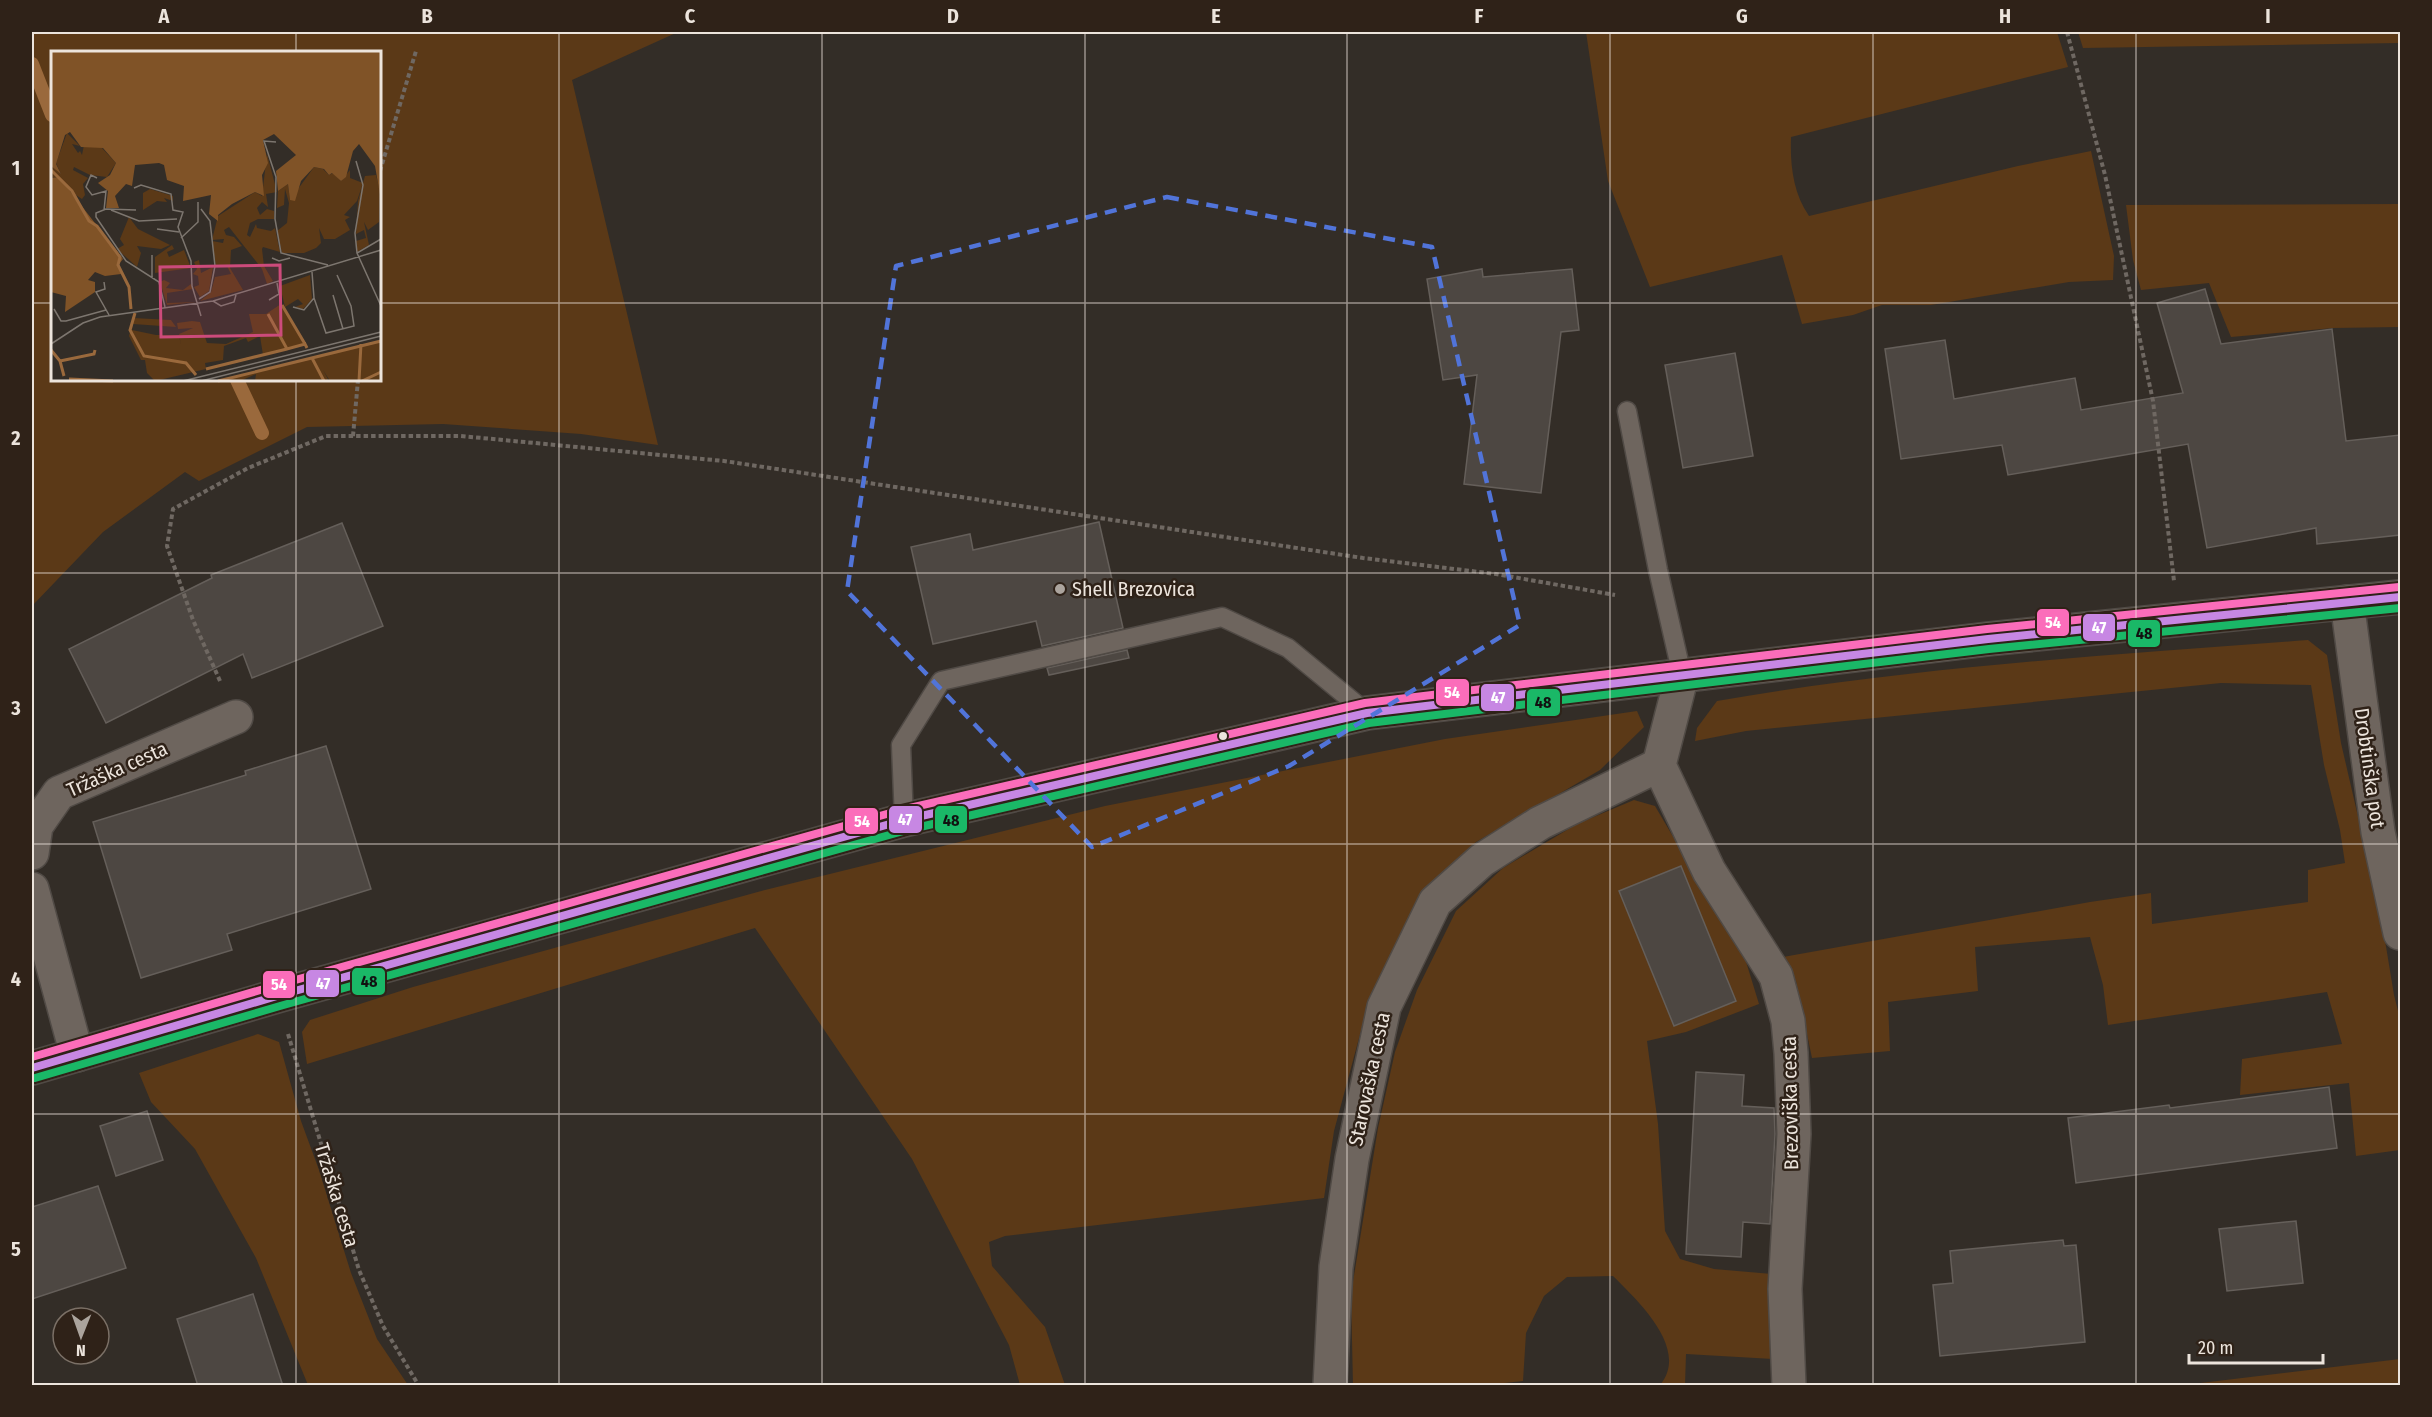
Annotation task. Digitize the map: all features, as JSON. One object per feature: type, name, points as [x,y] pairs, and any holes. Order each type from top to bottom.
[{"type":"main road","points":[[32,1068],[277,996],[904,820],[1367,713],[2178,619],[2400,597]]},
{"type":"street","name":"Drobtinška pot","points":[[2347,602],[2378,832],[2400,933]]},
{"type":"street","points":[[1659,765],[1682,675]]},
{"type":"street","name":"Tržaška cesta","points":[[32,853],[36,826],[59,794],[236,717]]},
{"type":"street","name":"Starovaška cesta","points":[[1329,1386],[1337,1256],[1352,1158],[1384,1007],[1435,902],[1482,860],[1540,823],[1659,765]]},
{"type":"street","name":"Brezoviška cesta","points":[[1659,765],[1709,871],[1776,976],[1788,1021],[1794,1134],[1785,1289],[1789,1386]]},
{"type":"street","points":[[32,889],[77,1054]]},
{"type":"lane","points":[[1627,411],[1658,570],[1682,675]]},
{"type":"lane","points":[[904,820],[901,745],[941,681],[1222,617],[1288,648],[1367,713]]},
{"type":"path","points":[[2067,32],[2105,175],[2153,401],[2178,619]]},
{"type":"path","points":[[381,168],[416,51]]},
{"type":"path","points":[[353,436],[358,381]]},
{"type":"path","points":[[236,717],[193,620],[167,546],[173,509],[248,468],[326,436],[461,436],[724,461],[1363,558],[1496,574],[1615,595]]},
{"type":"path","name":"Tržaška cesta","points":[[277,996],[359,1270],[383,1326],[419,1386]]},
{"type":"highlighted area","points":[[1167,197],[1432,247],[1520,625],[1289,766],[1092,847],[847,591],[896,266]]},
{"type":"shaded area","points":[[32,32],[678,32],[572,80],[658,445],[581,434],[443,424],[307,427],[199,481],[185,472],[103,532],[32,606]]},
{"type":"shaded area","points":[[1586,32],[2057,32],[2068,67],[1791,137],[1791,158],[1796,188],[1809,216],[2091,151],[2114,256],[2113,280],[2069,282],[1931,305],[1882,305],[1853,315],[1802,324],[1782,255],[1650,287],[1608,181]]},
{"type":"shaded area","points":[[2078,32],[2400,32],[2400,43],[2083,48]]},
{"type":"shaded area","points":[[2400,204],[2400,327],[2333,328],[2231,337],[2209,283],[2141,290],[2133,260],[2126,205]]},
{"type":"shaded area","points":[[2308,640],[2327,655],[2341,743],[2381,916],[2400,1019],[2400,1150],[2356,1156],[2349,1083],[2240,1095],[2242,1059],[2342,1044],[2327,992],[2108,1025],[2103,985],[2090,937],[1975,947],[1978,991],[1888,1002],[1890,1051],[1812,1058],[1796,981],[1783,957],[2151,893],[2152,924],[2308,902],[2308,870],[2345,863],[2340,830],[2324,765],[2311,685],[2221,683],[1746,731],[1695,741],[1697,728],[1717,701],[1790,689],[1938,671]]},
{"type":"shaded area","points":[[1637,711],[1644,727],[1600,770],[1476,842],[1417,901],[1369,1001],[1334,1131],[1324,1198],[1005,1236],[989,1242],[992,1266],[1045,1327],[1065,1385],[1020,1385],[1009,1345],[912,1159],[755,928],[307,1064],[302,1032],[310,1020],[413,987],[765,890],[1105,806],[1445,739]]},
{"type":"shaded area","points":[[1634,800],[1655,806],[1698,879],[1740,942],[1759,1004],[1686,1032],[1647,1041],[1658,1124],[1665,1231],[1680,1259],[1714,1269],[1772,1274],[1773,1359],[1686,1354],[1685,1385],[1660,1385],[1668,1371],[1669,1356],[1665,1341],[1647,1312],[1613,1276],[1567,1277],[1544,1296],[1526,1333],[1523,1381],[1477,1386],[1353,1386],[1351,1294],[1378,1128],[1395,1052],[1417,990],[1456,911],[1503,868],[1577,824]]},
{"type":"shaded area","points":[[258,1034],[279,1042],[301,1121],[351,1273],[377,1339],[408,1385],[308,1385],[256,1258],[195,1149],[151,1102],[139,1073]]},
{"type":"shaded area","points":[[2400,1359],[2400,1385],[2184,1385]]},
{"type":"building","points":[[1482,269],[1483,277],[1572,269],[1579,330],[1561,332],[1541,493],[1464,484],[1477,375],[1443,380],[1427,279]]},
{"type":"building","points":[[2205,289],[2221,344],[2332,329],[2346,441],[2400,435],[2400,535],[2317,544],[2316,528],[2207,548],[2188,444],[2008,475],[2002,445],[1901,459],[1885,349],[1945,340],[1954,399],[2075,378],[2081,410],[2183,393],[2157,303]]},
{"type":"building","points":[[1735,353],[1753,456],[1683,468],[1665,365]]},
{"type":"building","points":[[1099,522],[1123,628],[1042,646],[1036,621],[933,644],[911,547],[970,534],[973,550]]},
{"type":"building","points":[[342,523],[383,626],[252,678],[243,654],[106,723],[69,649],[212,578],[211,575]]},
{"type":"building","points":[[1127,650],[1129,658],[1049,675],[1047,668]]},
{"type":"building","points":[[326,746],[371,889],[227,934],[232,950],[141,978],[93,822],[246,775],[245,771]]},
{"type":"building","points":[[1681,866],[1736,1001],[1674,1026],[1619,891]]},
{"type":"building","points":[[1696,1072],[1744,1075],[1742,1106],[1774,1108],[1775,1134],[1770,1224],[1743,1222],[1741,1257],[1686,1254]]},
{"type":"building","points":[[2329,1087],[2337,1148],[2076,1183],[2068,1118],[2169,1105],[2170,1108]]},
{"type":"building","points":[[147,1111],[163,1160],[116,1176],[100,1126]]},
{"type":"building","points":[[98,1186],[126,1268],[32,1299],[32,1207]]},
{"type":"building","points":[[2296,1221],[2303,1283],[2227,1291],[2219,1229]]},
{"type":"building","points":[[2063,1240],[2064,1246],[2076,1245],[2085,1342],[1940,1356],[1933,1285],[1953,1283],[1950,1251]]},
{"type":"building","points":[[253,1294],[283,1386],[198,1386],[177,1319]]},
{"type":"waterway","points":[[32,64],[51,112]]},
{"type":"waterway","points":[[237,381],[262,433]]},
{"type":"transit line","name":"54","points":[[32,1057],[274,986],[901,810],[1365,703],[1987,629],[2399,587]]},
{"type":"transit line","name":"47","points":[[32,1068],[277,996],[904,820],[1367,713],[1988,639],[2400,597]]},
{"type":"transit line","name":"48","points":[[35,1078],[280,1006],[907,830],[1369,723],[1989,649],[2400,608]]},
{"type":"place","name":"Shell Brezovica","points":[[1060,589]]}]
